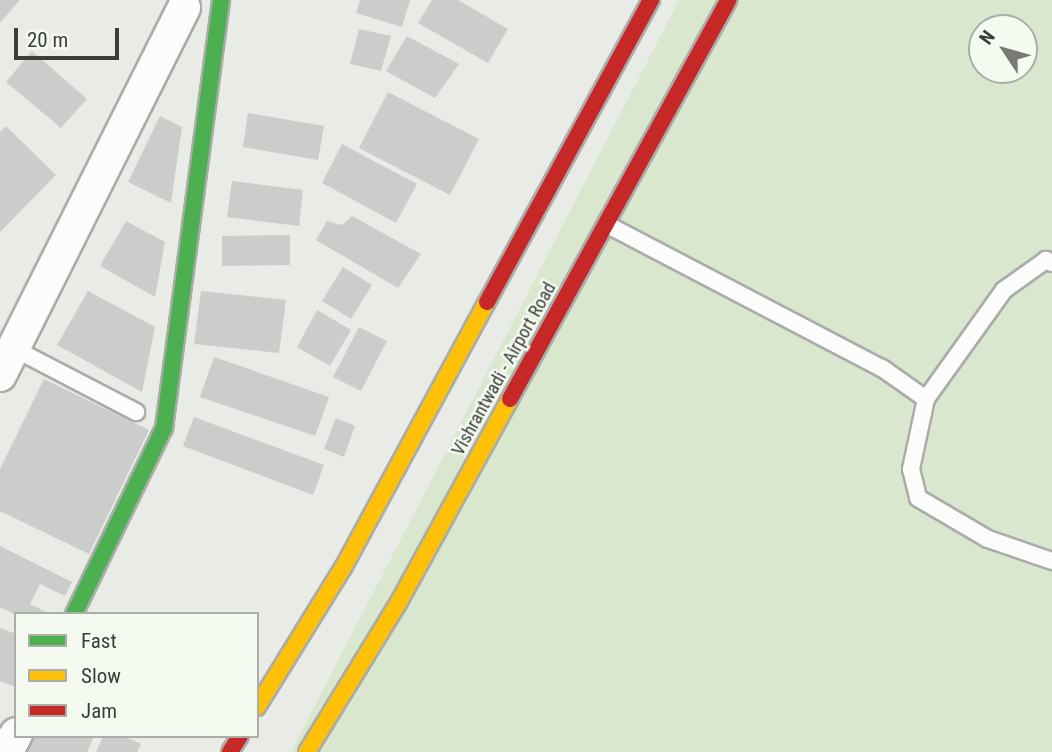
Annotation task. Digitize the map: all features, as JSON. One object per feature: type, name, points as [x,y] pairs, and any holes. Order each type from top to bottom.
[{"type":"main road","points":[[75,612],[164,428],[221,0]]},
{"type":"main road","points":[[259,705],[343,568],[651,0]]},
{"type":"main road","name":"Vishrantwadi - Airport Road","points":[[307,752],[400,600],[728,0]]},
{"type":"street","points":[[4,353],[179,4],[217,37]]},
{"type":"lane","points":[[606,224],[882,368],[926,399]]},
{"type":"lane","points":[[1052,263],[1046,260],[1004,290],[926,399],[911,469],[918,498],[988,539],[1052,561]]},
{"type":"lane","points":[[4,353],[136,412]]},
{"type":"green space","points":[[679,0],[1052,0],[1052,752],[291,752]]},
{"type":"building","points":[[0,0],[20,0],[0,23]]},
{"type":"building","points":[[360,0],[410,0],[402,27],[356,13]]},
{"type":"building","points":[[432,0],[458,0],[508,29],[488,63],[418,23]]},
{"type":"building","points":[[359,29],[391,36],[381,71],[350,64]]},
{"type":"building","points":[[407,36],[459,64],[435,98],[386,71]]},
{"type":"building","points":[[32,51],[87,99],[61,128],[6,82]]},
{"type":"building","points":[[388,92],[479,139],[450,195],[359,148]]},
{"type":"building","points":[[248,113],[324,126],[318,160],[243,147]]},
{"type":"building","points":[[160,116],[182,127],[171,203],[128,182]]},
{"type":"building","points":[[6,126],[56,175],[0,232],[0,132]]},
{"type":"building","points":[[342,144],[417,184],[396,223],[322,183]]},
{"type":"building","points":[[232,181],[303,190],[299,226],[227,217]]},
{"type":"building","points":[[352,216],[421,254],[398,288],[316,240],[327,221],[342,225]]},
{"type":"building","points":[[126,221],[165,242],[155,297],[100,266]]},
{"type":"building","points":[[290,235],[290,265],[222,266],[222,236]]},
{"type":"building","points":[[343,267],[372,285],[351,319],[322,301]]},
{"type":"building","points":[[88,291],[155,327],[142,392],[57,345]]},
{"type":"building","points":[[201,291],[286,300],[279,353],[194,344]]},
{"type":"building","points":[[317,310],[351,330],[330,366],[297,347]]},
{"type":"building","points":[[359,327],[387,341],[361,391],[333,377]]},
{"type":"building","points":[[214,357],[329,397],[315,436],[200,397]]},
{"type":"building","points":[[44,379],[149,430],[89,554],[0,511],[0,469]]},
{"type":"building","points":[[194,417],[324,465],[313,495],[183,446]]},
{"type":"building","points":[[336,418],[355,426],[344,457],[324,449]]},
{"type":"building","points":[[0,546],[72,582],[65,596],[40,584],[30,604],[46,612],[14,614],[0,607]]},
{"type":"building","points":[[0,628],[14,633],[14,686],[0,681]]},
{"type":"building","points":[[28,738],[93,738],[87,752],[22,752]]},
{"type":"building","points":[[102,738],[128,738],[141,744],[137,752],[96,752]]},
{"type":"traffic: fast","points":[[75,612],[164,428],[221,0]]},
{"type":"traffic: slow","points":[[259,704],[343,568],[487,302]]},
{"type":"traffic: slow","points":[[307,752],[400,600],[510,399]]},
{"type":"traffic: jam","points":[[487,302],[651,0]]},
{"type":"traffic: jam","points":[[510,399],[728,0]]},
{"type":"traffic: jam","points":[[230,752],[239,738]]}]
